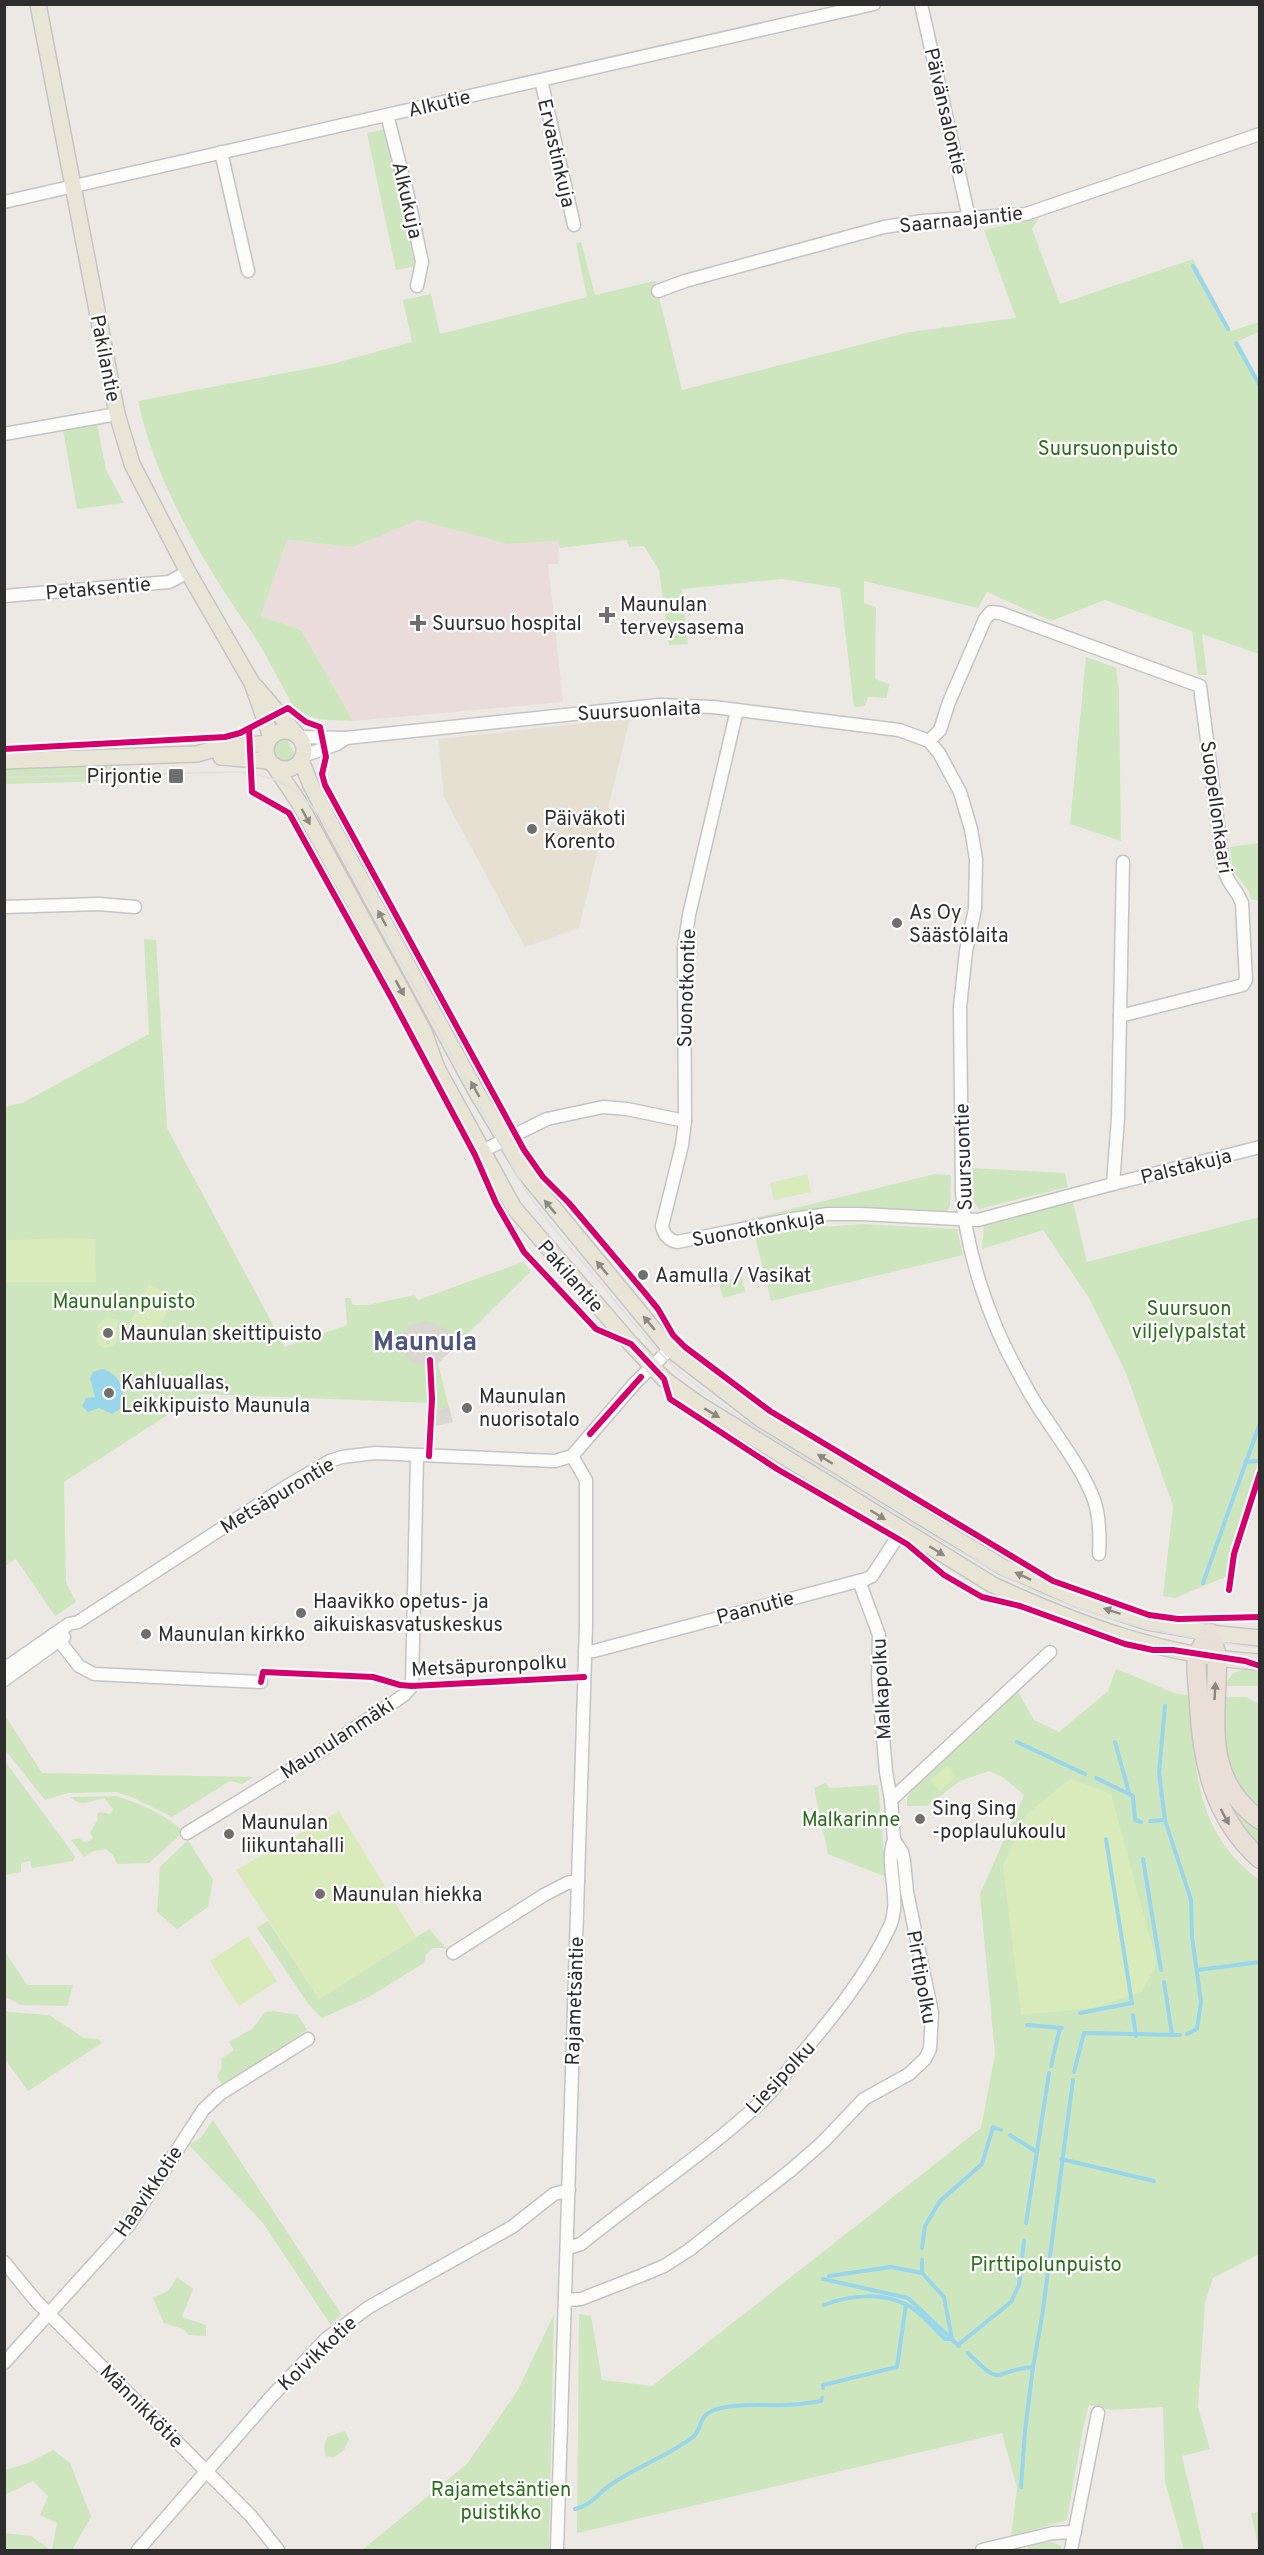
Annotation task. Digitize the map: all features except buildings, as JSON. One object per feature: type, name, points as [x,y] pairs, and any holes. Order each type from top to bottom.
[{"type":"highway","points":[[1210,1633],[1197,1655],[1201,1738],[1210,1782],[1230,1826],[1240,1840],[1260,1859]]},
{"type":"highway","points":[[1210,1633],[1217,1658],[1214,1725],[1219,1763],[1229,1789],[1246,1810],[1260,1820]]},
{"type":"main road","name":"Pakilantie","points":[[38,4],[117,414],[132,464],[188,572],[252,683],[269,740]]},
{"type":"main road","name":"Pakilantie","points":[[252,683],[265,695],[298,736]]},
{"type":"main road","points":[[4,761],[197,754],[272,764],[290,769],[302,758],[304,747],[298,736],[285,731],[269,740],[197,754]]},
{"type":"main road","points":[[269,740],[265,752],[272,764]]},
{"type":"main road","name":"Pakilantie","points":[[302,758],[310,783],[332,826],[505,1140],[538,1192],[670,1349],[762,1420],[1003,1567],[1110,1611],[1148,1622],[1210,1633],[1260,1638]]},
{"type":"main road","name":"Pakilantie","points":[[272,764],[298,801],[424,1032],[437,1068],[482,1151],[524,1220],[652,1366],[674,1387],[993,1585],[1104,1631],[1197,1655],[1260,1662]]},
{"type":"street","name":"Alkutie","points":[[4,202],[874,4]]},
{"type":"street","name":"Päivänsalontie","points":[[921,4],[969,218]]},
{"type":"street","name":"Ervastinkuja","points":[[541,80],[574,225]]},
{"type":"street","name":"Alkukuja","points":[[387,115],[422,262],[417,286]]},
{"type":"street","name":"Saarnaajantie","points":[[658,291],[685,280],[884,227],[1026,214],[1260,134]]},
{"type":"street","points":[[220,152],[248,271]]},
{"type":"street","points":[[4,434],[117,414]]},
{"type":"street","name":"Petaksentie","points":[[4,596],[169,582],[188,572]]},
{"type":"street","name":"Suopellonkaari","points":[[929,741],[940,730],[987,614],[991,612],[1010,616],[1200,686],[1226,880],[1238,892],[1242,903],[1246,980],[1243,986],[1120,1016]]},
{"type":"street","name":"Suursuonlaita","points":[[298,736],[346,738],[628,707],[690,705],[899,730],[929,741]]},
{"type":"street","name":"Suonotkontie","points":[[664,1233],[662,1226],[682,1145],[685,1121],[683,959],[689,915],[737,710]]},
{"type":"street","name":"Suursuonlaita","points":[[302,758],[338,744],[346,738]]},
{"type":"street","name":"Suursuontie","points":[[929,741],[939,753],[960,792],[971,829],[976,859],[975,909],[966,951],[960,1007],[962,1192],[965,1220],[976,1267],[1004,1343],[1043,1415],[1081,1473],[1094,1500],[1099,1520],[1099,1554]]},
{"type":"street","points":[[965,1220],[978,1220],[1113,1184],[1118,1118],[1123,862]]},
{"type":"street","points":[[4,907],[99,904],[135,907]]},
{"type":"street","points":[[482,1151],[557,1115],[603,1107],[627,1109],[685,1121]]},
{"type":"street","name":"Palstakuja","points":[[1113,1184],[1260,1147]]},
{"type":"street","name":"Suonotkonkuja","points":[[664,1233],[670,1241],[677,1242],[793,1219],[845,1213],[965,1220]]},
{"type":"street","points":[[572,1456],[670,1349]]},
{"type":"street","name":"Metsäpurontie","points":[[4,1669],[74,1630],[78,1622],[165,1564],[330,1461],[367,1453],[555,1461],[572,1456]]},
{"type":"street","name":"Maunulanmäki","points":[[187,1833],[321,1751],[404,1695],[412,1686],[417,1456]]},
{"type":"street","name":"Rajametsäntie","points":[[557,2550],[585,1651],[586,1480],[572,1456]]},
{"type":"street","name":"Paanutie","points":[[585,1651],[859,1581],[872,1576],[902,1530]]},
{"type":"street","name":"Malkapolku","points":[[859,1581],[879,1635],[878,1677],[886,1772],[891,1800]]},
{"type":"street","points":[[56,1638],[80,1666],[94,1674],[261,1682]]},
{"type":"street","name":"Metsäpurontie","points":[[4,1680],[56,1638]]},
{"type":"street","points":[[891,1800],[1050,1652]]},
{"type":"street","name":"Pirttipolku","points":[[566,2300],[581,2299],[640,2276],[689,2250],[727,2223],[824,2142],[864,2099],[909,2074],[925,2060],[930,2049],[932,2013],[907,1892],[904,1861],[902,1852],[894,1840],[891,1800]]},
{"type":"street","name":"Liesipolku","points":[[568,2248],[581,2244],[732,2127],[762,2101],[814,2041],[865,1969],[891,1924],[895,1902],[891,1848],[894,1840]]},
{"type":"street","points":[[453,1953],[544,1895],[567,1883],[578,1881]]},
{"type":"street","name":"Haavikkotie","points":[[4,2363],[129,2224],[203,2110],[220,2094],[308,2039]]},
{"type":"street","name":"Koivikkotie","points":[[138,2550],[300,2365],[345,2324],[369,2307],[512,2227],[554,2194],[569,2190]]},
{"type":"street","name":"Männikkötie","points":[[4,2262],[49,2313],[251,2516],[278,2550]]},
{"type":"street","points":[[1071,2550],[1098,2413]]},
{"type":"street","points":[[982,2550],[1053,2533],[1075,2532]]},
{"type":"shaded area","name":"Suursuo hospital","points":[[418,520],[507,544],[559,541],[558,564],[548,564],[563,702],[353,721],[301,630],[261,616],[287,540],[353,547]]},
{"type":"shaded area","name":"Päiväkoti Korento","points":[[630,718],[579,928],[525,947],[444,797],[438,739]]},
{"type":"shaded area","points":[[426,1321],[444,1328],[462,1340],[436,1365],[417,1364],[408,1358],[402,1346],[403,1332],[408,1326]]},
{"type":"shaded area","points":[[449,1407],[453,1422],[431,1427],[431,1411]]},
{"type":"green space","points":[[386,129],[415,266],[396,270],[367,133]]},
{"type":"green space","name":"Suursuonpuisto","points":[[1039,218],[1032,229],[1060,304],[1193,259],[1231,331],[1259,322],[1259,332],[1238,341],[1259,380],[1259,654],[1202,634],[1207,675],[1198,675],[1192,631],[1105,600],[1051,621],[987,592],[978,608],[864,581],[864,603],[876,607],[875,679],[889,684],[887,698],[868,697],[865,706],[854,707],[840,588],[782,579],[682,589],[688,644],[669,645],[659,570],[644,546],[629,547],[627,540],[560,548],[558,541],[507,544],[418,520],[353,547],[287,540],[261,616],[301,630],[353,721],[314,718],[294,707],[257,640],[199,550],[156,461],[138,401],[332,364],[412,342],[403,300],[431,294],[440,334],[587,297],[576,243],[581,242],[595,295],[655,281],[682,390],[910,332],[1016,318],[984,230]]},
{"type":"green space","points":[[97,424],[106,470],[124,503],[77,509],[63,430]]},
{"type":"green space","points":[[1086,657],[1116,668],[1119,690],[1121,841],[1070,824]]},
{"type":"green space","points":[[287,739],[295,755],[290,760],[283,761],[275,756],[274,747],[279,740]]},
{"type":"green space","points":[[115,763],[116,781],[5,784],[4,767]]},
{"type":"green space","points":[[339,817],[371,875],[367,877],[335,818]]},
{"type":"green space","points":[[310,832],[377,955],[373,956],[371,953],[306,833]]},
{"type":"green space","points":[[1260,843],[1259,901],[1251,899],[1249,891],[1233,871],[1230,847]]},
{"type":"green space","name":"Maunulanpuisto","points":[[144,939],[156,940],[167,1128],[285,1347],[347,1325],[345,1298],[350,1298],[353,1305],[368,1305],[414,1295],[418,1300],[523,1262],[531,1271],[438,1363],[449,1407],[436,1410],[435,1403],[200,1394],[64,1482],[66,1582],[76,1602],[55,1616],[16,1559],[5,1566],[5,1107],[24,1102],[149,1034]]},
{"type":"green space","points":[[973,1168],[1065,1173],[1068,1187],[979,1209],[973,1200]]},
{"type":"green space","points":[[807,1174],[811,1192],[774,1200],[770,1183]]},
{"type":"green space","points":[[935,1174],[951,1175],[950,1206],[947,1211],[838,1207],[738,1222]]},
{"type":"green space","name":"Suursuon viljelypalstat","points":[[1073,1202],[1087,1262],[1259,1217],[1259,1459],[1236,1534],[1228,1576],[1175,1598],[1163,1596],[1173,1506],[1126,1373],[1089,1298],[1043,1230],[982,1249],[984,1226]]},
{"type":"green space","points":[[863,1224],[957,1229],[963,1255],[771,1301],[755,1237],[788,1229]]},
{"type":"green space","points":[[95,1239],[96,1282],[7,1282],[7,1240]]},
{"type":"green space","points":[[742,1276],[745,1292],[723,1298],[719,1282]]},
{"type":"green space","points":[[149,1284],[174,1296],[151,1345],[125,1332]]},
{"type":"green space","name":"Maunulan skeittipuisto","points":[[106,1317],[117,1320],[118,1335],[115,1346],[102,1348],[97,1342],[98,1325]]},
{"type":"green space","name":"Pirttipolunpuisto","points":[[1116,1669],[1177,1694],[1189,1695],[1192,1700],[1194,1752],[1203,1800],[1223,1844],[1239,1863],[1260,1880],[1259,2254],[1213,2278],[1205,2303],[1198,2407],[1210,2449],[1182,2456],[1204,2550],[1184,2550],[1165,2482],[1163,2407],[1111,2410],[1089,2405],[1067,2520],[1011,2536],[1017,2488],[1002,2433],[577,2533],[579,2314],[591,2316],[602,2380],[652,2386],[981,2128],[995,2054],[980,1894],[1024,1795],[1004,1778],[989,1771],[960,1781],[927,1806],[907,1806],[907,1798],[916,1783],[1016,1688],[1034,1720],[1059,1732],[1108,1691]]},
{"type":"green space","points":[[1247,1669],[1259,1670],[1259,1686],[1224,1686],[1233,1673]]},
{"type":"green space","points":[[1225,1697],[1246,1697],[1259,1704],[1259,1811],[1243,1796],[1225,1759],[1222,1705]]},
{"type":"green space","points":[[4,1714],[42,1773],[254,1777],[242,1784],[230,1781],[172,1817],[134,1798],[116,1792],[68,1793],[45,1800],[5,1750]]},
{"type":"green space","points":[[4,1760],[72,1852],[75,1857],[73,1861],[32,1868],[30,1861],[21,1863],[21,1872],[5,1875]]},
{"type":"green space","points":[[947,1766],[956,1777],[940,1791],[931,1780]]},
{"type":"green space","points":[[1070,1779],[1111,1794],[1157,1964],[1142,1992],[1092,2008],[1021,2015],[1003,1865],[1028,1813]]},
{"type":"green space","name":"Malkarinne","points":[[825,1783],[830,1788],[878,1785],[886,1877],[828,1854],[814,1788]]},
{"type":"green space","points":[[1224,1790],[1259,1827],[1259,1850],[1233,1818]]},
{"type":"green space","points":[[116,1796],[161,1815],[183,1832],[149,1863],[117,1864],[113,1855],[106,1849],[94,1851],[84,1857],[71,1840],[78,1838],[85,1842],[90,1841],[93,1838],[90,1833],[98,1819],[97,1814],[100,1812],[111,1814],[113,1809],[104,1798],[82,1803],[70,1797]]},
{"type":"green space","name":"Maunulan hiekka","points":[[339,1811],[416,1937],[319,1999],[236,1870]]},
{"type":"green space","points":[[188,1840],[213,1880],[208,1907],[177,1929],[157,1912],[160,1867]]},
{"type":"green space","points":[[268,1921],[319,1999],[429,1929],[446,1948],[433,1948],[426,1954],[424,1963],[369,1997],[322,2018],[309,2005],[257,1928]]},
{"type":"green space","points":[[248,1936],[277,1981],[239,2006],[210,1961]]},
{"type":"green space","points":[[4,1950],[27,1985],[73,1985],[67,2006],[21,2005],[5,1997]]},
{"type":"green space","points":[[4,2009],[8,2012],[49,2015],[84,2038],[98,2039],[102,2043],[28,2091],[5,2059]]},
{"type":"green space","points":[[265,2012],[298,2015],[307,2030],[223,2086],[217,2076],[222,2067],[221,2059],[234,2050],[229,2042],[252,2029]]},
{"type":"green space","points":[[213,2120],[342,2315],[330,2324],[263,2223],[189,2145],[201,2137]]},
{"type":"green space","points":[[177,2277],[193,2289],[182,2317],[206,2325],[206,2336],[189,2335],[183,2329],[164,2323],[153,2298],[168,2291]]},
{"type":"green space","name":"Rajametsäntien puistikko","points":[[554,2314],[549,2550],[362,2550],[467,2464],[518,2390]]},
{"type":"green space","points":[[345,2431],[349,2439],[344,2450],[333,2458],[326,2456],[324,2447],[327,2437]]},
{"type":"green space","points":[[53,2450],[70,2463],[91,2517],[72,2550],[52,2550],[57,2523],[40,2515],[48,2496],[33,2481],[5,2495],[5,2470],[28,2463]]},
{"type":"green space","points":[[1259,2512],[1260,2546],[1258,2546],[1251,2513]]},
{"type":"green space","points":[[5,2533],[31,2536],[50,2550],[5,2550]]},
{"type":"green space","points":[[1051,2542],[1062,2546],[1061,2550],[1028,2550],[1029,2545]]},
{"type":"water","name":"Kahluuallas, Leikkipuisto Maunula","points":[[102,1369],[118,1379],[123,1390],[122,1408],[112,1414],[99,1408],[88,1412],[82,1406],[86,1398],[95,1397],[90,1378],[93,1372]]},
{"type":"waterway","points":[[1193,266],[1228,329]]},
{"type":"waterway","points":[[1236,343],[1260,386]]},
{"type":"waterway","points":[[1203,1583],[1260,1423]]},
{"type":"waterway","points":[[1245,1462],[1258,1461]]},
{"type":"waterway","points":[[1165,1706],[1159,1773],[1165,1820],[1191,1900],[1192,1937],[1201,2002],[1197,2029],[1187,2034]]},
{"type":"waterway","points":[[1017,1742],[1085,1774]]},
{"type":"waterway","points":[[1115,1742],[1129,1793]]},
{"type":"waterway","points":[[1096,1778],[1133,1796],[1135,1820],[1141,1822]]},
{"type":"waterway","points":[[1150,1821],[1165,1820]]},
{"type":"waterway","points":[[1106,1839],[1132,2003]]},
{"type":"waterway","points":[[1143,1859],[1161,1970]]},
{"type":"waterway","points":[[1197,1970],[1260,1962]]},
{"type":"waterway","points":[[1164,1982],[1172,2035]]},
{"type":"waterway","points":[[1080,2013],[1132,2003]]},
{"type":"waterway","points":[[1133,2015],[1136,2036]]},
{"type":"waterway","points":[[1027,2025],[1062,2028]]},
{"type":"waterway","points":[[1051,2066],[1060,2028]]},
{"type":"waterway","points":[[1074,2072],[1084,2033],[1180,2035]]},
{"type":"waterway","points":[[1026,2223],[1049,2073]]},
{"type":"waterway","points":[[1021,2487],[1033,2367],[1042,2317],[1073,2080]]},
{"type":"waterway","points":[[922,2248],[925,2226],[940,2201],[982,2164],[993,2127],[1001,2130]]},
{"type":"waterway","points":[[1010,2135],[1037,2152]]},
{"type":"waterway","points":[[1061,2159],[1154,2181]]},
{"type":"waterway","points":[[958,2345],[1011,2302],[1019,2285],[1024,2241]]},
{"type":"waterway","points":[[824,2305],[855,2297],[887,2298],[912,2308],[945,2339],[952,2339],[944,2297],[922,2273],[922,2260]]},
{"type":"waterway","points":[[829,2276],[891,2267],[922,2273]]},
{"type":"waterway","points":[[823,2279],[908,2298],[959,2346]]},
{"type":"waterway","points":[[823,2388],[823,2385],[897,2367],[906,2304]]},
{"type":"waterway","points":[[968,2353],[994,2374],[999,2375],[1033,2367]]},
{"type":"waterway","points":[[575,2509],[587,2504],[626,2475],[693,2437],[706,2414],[710,2412],[736,2406],[802,2404],[821,2401],[822,2398]]},
{"type":"tram line","points":[[4,777],[238,772],[267,777],[291,788],[311,806],[329,830],[525,1190],[553,1227],[640,1330],[681,1373],[720,1404],[762,1431],[956,1549],[1024,1586],[1080,1609],[1139,1626],[1199,1639],[1260,1648]]},
{"type":"cycle path","points":[[4,749],[225,737],[240,733],[288,708],[306,722],[320,727],[326,757],[322,774],[325,785],[524,1150],[543,1177],[569,1203],[645,1293],[658,1309],[673,1335],[685,1347],[770,1411],[1053,1581],[1149,1615],[1178,1619],[1260,1617]]},
{"type":"cycle path","points":[[249,729],[252,792],[289,813],[392,999],[475,1155],[496,1203],[524,1252],[596,1329],[631,1344],[664,1379],[670,1399],[777,1469],[907,1544],[944,1575],[982,1597],[1020,1606],[1125,1644],[1153,1650],[1173,1650],[1245,1661],[1260,1666]]},
{"type":"cycle path","points":[[429,1456],[432,1399],[430,1360]]},
{"type":"cycle path","points":[[590,1434],[641,1377]]},
{"type":"cycle path","points":[[1229,1590],[1234,1554],[1260,1473]]},
{"type":"cycle path","name":"Metsäpuronpolku","points":[[261,1682],[263,1672],[373,1677],[412,1686],[584,1677]]},
{"type":"place","name":"Maunulan terveysasema","points":[[607,615]]},
{"type":"place","name":"Suursuo hospital","points":[[418,623]]},
{"type":"place","name":"Pirjontie","points":[[176,776]]},
{"type":"place","name":"Päiväkoti Korento","points":[[532,829]]},
{"type":"place","name":"As Oy Säästölaita","points":[[897,923]]},
{"type":"place","name":"Aamulla / Vasikat","points":[[643,1275]]},
{"type":"place","name":"Maunulan skeittipuisto","points":[[108,1333]]},
{"type":"place","name":"Kahluuallas, Leikkipuisto Maunula","points":[[109,1393]]},
{"type":"place","name":"Maunulan nuorisotalo","points":[[467,1408]]},
{"type":"place","name":"Haavikko opetus- ja aikuiskasvatuskeskus","points":[[301,1613]]},
{"type":"place","name":"Maunulan kirkko","points":[[146,1634]]},
{"type":"place","name":"Sing Sing -poplaulukoulu","points":[[920,1819]]},
{"type":"place","name":"Maunulan liikuntahalli","points":[[229,1834]]},
{"type":"place","name":"Maunulan hiekka","points":[[320,1894]]},
{"type":"district","name":"Maunula","points":[[425,1341]]}]
